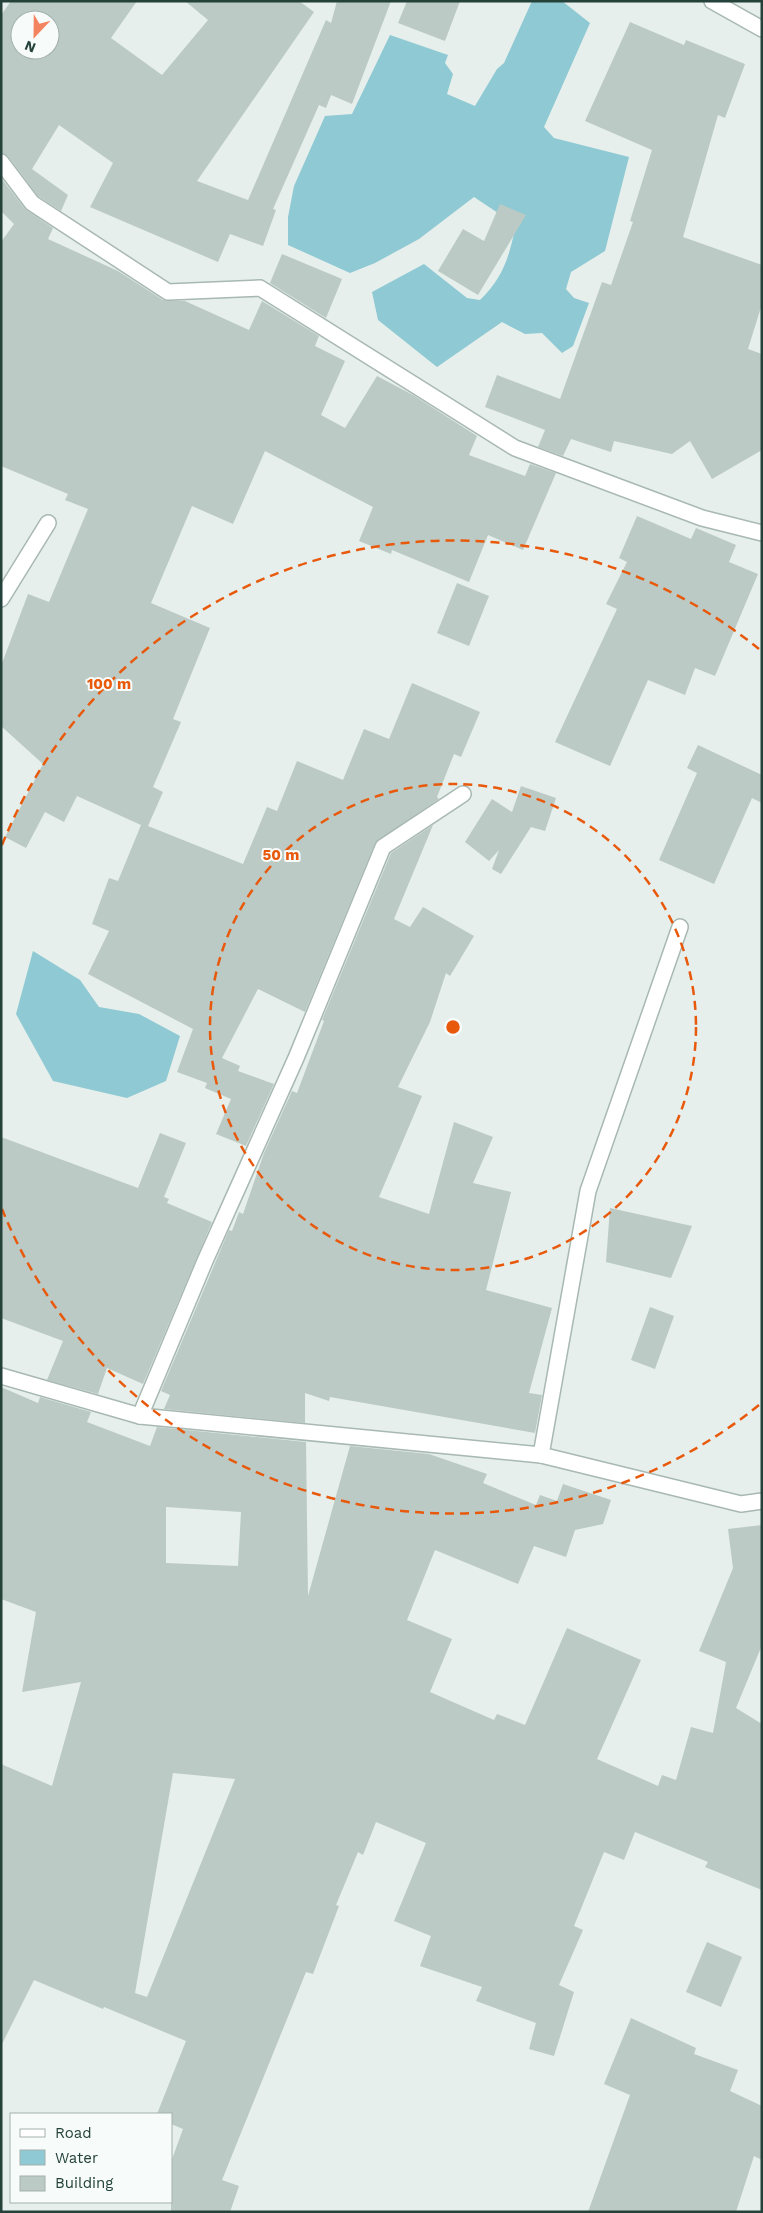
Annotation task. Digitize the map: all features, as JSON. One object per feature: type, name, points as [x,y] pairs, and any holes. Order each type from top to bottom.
[{"type":"street","points":[[712,1],[762,30]]},
{"type":"street","points":[[1,162],[32,203],[168,292],[260,288],[515,448],[702,518],[762,533]]},
{"type":"street","points":[[1,600],[48,523]]},
{"type":"street","points":[[140,1416],[205,1261],[296,1058],[383,847],[464,794]]},
{"type":"street","points":[[540,1456],[588,1191],[680,927]]},
{"type":"street","points":[[1,1376],[140,1416],[540,1456],[741,1504],[762,1501]]},
{"type":"water","points":[[532,1],[562,1],[590,23],[544,127],[554,138],[629,157],[605,251],[571,272],[566,289],[574,298],[589,303],[573,346],[562,353],[542,333],[525,334],[502,322],[437,367],[378,320],[372,292],[424,264],[467,298],[480,300],[495,283],[504,266],[516,225],[474,197],[419,239],[375,263],[350,273],[288,245],[288,217],[294,186],[325,116],[352,114],[390,35],[448,55],[445,63],[453,74],[447,94],[475,106],[497,69],[504,63]]},
{"type":"water","points":[[33,951],[80,980],[99,1007],[139,1014],[180,1036],[166,1081],[127,1098],[53,1081],[16,1014]]},
{"type":"building","points":[[11,1],[137,1],[111,38],[162,75],[208,20],[185,1],[299,1],[314,12],[197,181],[248,200],[326,20],[331,23],[337,1],[391,1],[352,104],[331,95],[326,108],[319,105],[273,209],[276,210],[263,246],[230,234],[218,262],[90,207],[113,163],[59,125],[32,169],[68,195],[61,211],[38,196],[8,156],[1,153],[1,15]]},
{"type":"building","points":[[407,1],[460,1],[445,41],[398,23]]},
{"type":"building","points":[[630,22],[684,45],[686,40],[745,64],[725,118],[718,115],[683,237],[762,265],[762,304],[748,349],[762,354],[762,450],[712,479],[690,441],[672,454],[614,441],[611,452],[571,439],[563,456],[538,447],[545,430],[485,407],[497,375],[560,399],[602,282],[611,285],[633,222],[630,221],[652,150],[585,121]]},
{"type":"building","points":[[1,178],[25,209],[53,228],[48,239],[118,271],[163,300],[185,301],[249,330],[262,301],[319,336],[315,346],[345,361],[321,415],[345,428],[377,376],[413,395],[477,436],[469,455],[525,476],[530,464],[556,473],[523,550],[488,535],[469,582],[392,550],[391,554],[359,541],[373,507],[265,451],[233,524],[192,506],[151,603],[210,628],[173,719],[181,722],[153,787],[163,792],[148,826],[243,864],[267,807],[277,811],[297,761],[343,780],[364,729],[389,739],[412,683],[480,712],[461,757],[454,754],[437,797],[439,799],[375,843],[305,1012],[258,989],[222,1058],[240,1066],[238,1071],[274,1084],[246,1146],[216,1134],[231,1099],[205,1088],[207,1083],[177,1072],[193,1029],[88,974],[109,931],[92,924],[109,878],[118,881],[141,825],[77,796],[64,822],[45,812],[26,848],[5,837],[43,764],[1,726],[1,666],[28,594],[49,602],[88,509],[65,500],[68,494],[1,466],[1,242],[14,224],[1,211]]},
{"type":"building","points":[[500,204],[526,215],[478,295],[438,271],[463,229],[484,241]]},
{"type":"building","points":[[282,254],[342,279],[326,318],[270,283]]},
{"type":"building","points":[[637,516],[691,539],[696,528],[736,545],[729,562],[758,574],[715,676],[695,668],[685,695],[648,680],[610,766],[555,742],[617,609],[606,604],[627,562],[619,558]]},
{"type":"building","points":[[457,583],[489,596],[469,646],[437,633]]},
{"type":"building","points":[[698,745],[762,775],[762,803],[752,798],[714,884],[659,860],[697,773],[687,768]]},
{"type":"building","points":[[521,786],[556,798],[545,831],[531,827],[501,874],[492,869],[499,850],[489,861],[465,842],[492,799],[512,812]]},
{"type":"building","points":[[433,825],[394,919],[410,927],[423,907],[474,936],[450,976],[446,973],[430,1022],[398,1087],[422,1096],[379,1197],[429,1214],[454,1122],[493,1137],[473,1183],[511,1192],[486,1290],[552,1308],[529,1393],[542,1395],[535,1433],[330,1397],[329,1401],[305,1393],[305,1423],[164,1409],[170,1395],[161,1391],[229,1230],[232,1231],[239,1212],[243,1214],[264,1153],[292,1091],[297,1093],[324,1021],[322,1020],[391,853]]},
{"type":"building","points":[[160,1133],[186,1143],[164,1197],[169,1199],[167,1203],[212,1222],[143,1384],[107,1368],[98,1394],[47,1380],[63,1341],[1,1318],[1,1137],[138,1188]]},
{"type":"building","points":[[610,1208],[692,1226],[671,1278],[606,1262]]},
{"type":"building","points":[[650,1307],[674,1316],[655,1369],[631,1360]]},
{"type":"building","points":[[1,1387],[38,1403],[40,1397],[91,1412],[87,1422],[150,1446],[157,1427],[306,1442],[308,1596],[350,1446],[429,1454],[487,1474],[483,1483],[536,1505],[540,1495],[557,1501],[563,1484],[611,1500],[603,1524],[575,1530],[566,1557],[534,1546],[518,1584],[435,1550],[407,1620],[452,1639],[430,1692],[494,1720],[497,1714],[525,1725],[567,1628],[641,1660],[597,1759],[658,1786],[662,1775],[676,1780],[691,1727],[713,1733],[726,1662],[699,1651],[733,1568],[728,1529],[762,1525],[762,1645],[736,1708],[762,1724],[762,1890],[705,1867],[708,1862],[635,1832],[624,1860],[604,1852],[574,1926],[583,1930],[559,1985],[574,1992],[554,2056],[529,2049],[536,2023],[476,2001],[482,1987],[420,1966],[431,1936],[394,1921],[426,1843],[376,1822],[363,1855],[358,1852],[336,1905],[339,1906],[313,1974],[306,1972],[222,2180],[239,2186],[230,2212],[171,2212],[172,2159],[183,2129],[172,2124],[172,2113],[157,2113],[186,2041],[34,1980],[1,2046],[1,1764],[52,1786],[81,1682],[22,1692],[36,1612],[1,1599]],"holes":[[[166,1507],[241,1512],[238,1566],[166,1563]],[[173,1773],[235,1779],[147,1997],[135,1993]]]},
{"type":"building","points":[[707,1942],[742,1957],[721,2007],[686,1992]]},
{"type":"building","points":[[631,2018],[696,2048],[694,2054],[738,2070],[730,2091],[762,2106],[762,2160],[754,2156],[736,2212],[588,2212],[630,2095],[604,2084]]}]
